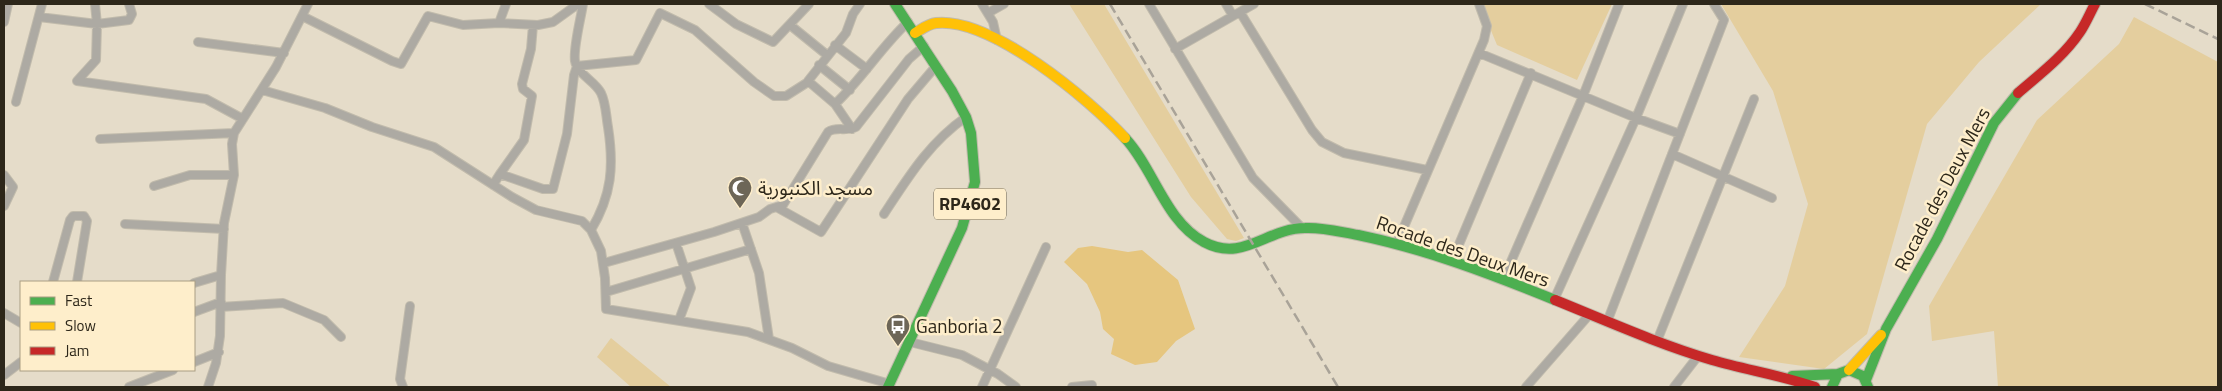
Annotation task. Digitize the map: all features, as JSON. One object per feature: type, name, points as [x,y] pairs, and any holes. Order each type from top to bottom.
[{"type":"main road","name":"RP4602","points":[[889,386],[962,228],[971,204],[975,182],[971,133],[966,117],[924,46],[895,4]]},
{"type":"main road","name":"Rocade des Deux Mers","points":[[1868,385],[1886,329],[1937,239],[1994,123],[2018,93],[2054,63],[2068,47],[2095,4]]},
{"type":"main road","name":"Rocade des Deux Mers","points":[[915,33],[928,25],[941,22],[974,29],[998,40],[1049,72],[1117,130],[1140,156],[1178,217],[1190,231],[1203,241],[1220,248],[1234,251],[1275,233],[1302,228],[1319,228],[1397,243],[1503,280],[1698,356],[1786,376],[1816,387]]},
{"type":"main road","name":"Rocade des Deux Mers","points":[[1786,376],[1838,374],[1850,370],[1886,329]]},
{"type":"main road","points":[[1850,370],[1860,372],[1868,385]]},
{"type":"main road","points":[[1832,387],[1838,374]]},
{"type":"street","points":[[4,22],[8,4]]},
{"type":"street","points":[[16,102],[42,4]]},
{"type":"street","points":[[95,4],[97,24],[96,60],[77,81],[206,99],[243,119]]},
{"type":"street","points":[[39,17],[97,24],[129,20],[132,14],[129,4]]},
{"type":"street","points":[[208,387],[219,352],[224,229],[234,175],[232,144],[234,133],[284,53],[308,4]]},
{"type":"street","points":[[500,23],[506,4]]},
{"type":"street","points":[[302,16],[392,62],[401,64],[428,16],[463,25],[500,23],[533,25],[553,22],[578,4]]},
{"type":"street","points":[[500,174],[550,191],[553,189],[567,134],[574,75],[577,66],[575,54],[583,4]]},
{"type":"street","points":[[708,4],[736,24],[771,42],[810,4]]},
{"type":"street","points":[[577,66],[636,60],[657,16],[662,13],[696,30],[749,78],[774,96],[786,96],[808,82],[819,65],[846,33],[853,14],[860,4]]},
{"type":"street","points":[[982,4],[995,27],[998,40]]},
{"type":"street","points":[[988,13],[1004,4]]},
{"type":"street","points":[[1149,4],[1253,178],[1302,228]]},
{"type":"street","points":[[1226,4],[1237,14],[1312,130],[1322,142],[1344,153],[1427,170]]},
{"type":"street","points":[[1175,49],[1254,4]]},
{"type":"street","points":[[1397,243],[1479,53],[1487,26],[1478,4]]},
{"type":"street","points":[[1503,280],[1583,96],[1619,4]]},
{"type":"street","points":[[1554,300],[1636,118],[1683,4]]},
{"type":"street","points":[[1607,322],[1724,20],[1714,4]]},
{"type":"street","points":[[835,104],[850,90],[890,39],[908,22]]},
{"type":"street","points":[[494,185],[518,151],[526,136],[532,96],[523,89],[522,84],[531,49],[533,25]]},
{"type":"street","points":[[790,25],[827,55]]},
{"type":"street","points":[[198,42],[284,53]]},
{"type":"street","points":[[835,45],[867,69]]},
{"type":"street","points":[[604,263],[742,223],[778,208],[785,202],[810,158],[830,130],[852,129],[876,102],[909,59],[924,46]]},
{"type":"street","points":[[1479,53],[1636,118],[1680,134]]},
{"type":"street","points":[[819,65],[850,90]]},
{"type":"street","points":[[577,66],[601,92],[612,156],[606,199],[600,215],[591,230]]},
{"type":"street","points":[[778,208],[821,232],[908,99],[936,66]]},
{"type":"street","points":[[1452,261],[1531,74]]},
{"type":"street","points":[[808,82],[835,104],[852,129]]},
{"type":"street","points":[[262,90],[326,108],[372,127],[434,147],[536,210],[579,220],[591,230],[598,243],[604,263],[606,309],[748,332],[769,339],[828,366],[889,386]]},
{"type":"street","points":[[1658,341],[1754,99]]},
{"type":"street","points":[[884,214],[932,145],[966,117]]},
{"type":"street","points":[[100,139],[234,133]]},
{"type":"street","points":[[1672,154],[1772,198]]},
{"type":"street","points":[[154,186],[192,174],[234,175]]},
{"type":"street","points":[[4,175],[13,187],[4,206]]},
{"type":"street","points":[[53,281],[70,220],[73,216],[84,216],[87,221],[77,281]]},
{"type":"street","points":[[742,223],[763,294],[769,339]]},
{"type":"street","points":[[125,224],[224,229]]},
{"type":"street","points":[[676,243],[691,288],[679,320]]},
{"type":"street","points":[[982,387],[1046,246]]},
{"type":"street","points":[[606,292],[751,249]]},
{"type":"street","points":[[195,283],[221,275]]},
{"type":"street","points":[[195,312],[220,305],[283,304],[324,320],[341,337]]},
{"type":"street","points":[[403,387],[400,379],[410,306]]},
{"type":"street","points":[[4,313],[20,322]]},
{"type":"street","points":[[1526,387],[1589,315]]},
{"type":"street","points":[[910,342],[962,355],[1016,387]]},
{"type":"street","points":[[195,362],[219,352]]},
{"type":"street","points":[[1674,387],[1698,356]]},
{"type":"street","points":[[4,375],[20,363]]},
{"type":"street","points":[[129,387],[170,371]]},
{"type":"street","points":[[1072,387],[1092,385]]},
{"type":"shaded area","points":[[1069,4],[1104,4],[1244,238],[1236,241],[1227,239],[1191,197]]},
{"type":"shaded area","points":[[1480,4],[1612,4],[1577,80],[1497,45]]},
{"type":"shaded area","points":[[1721,4],[2041,4],[1979,62],[1927,124],[1867,334],[1824,369],[1739,357],[1785,286],[1808,204],[1773,91]]},
{"type":"shaded area","points":[[2134,17],[2218,62],[2218,387],[1998,387],[1994,331],[1932,341],[1929,306],[2037,120],[2119,44]]},
{"type":"shaded area","points":[[1092,246],[1128,252],[1142,250],[1178,280],[1195,329],[1176,341],[1157,362],[1135,365],[1111,354],[1114,339],[1103,329],[1100,312],[1087,284],[1064,262],[1078,248]]},
{"type":"shaded area","points":[[611,338],[671,387],[631,387],[597,357]]},
{"type":"railway","points":[[1110,4],[1338,387]]},
{"type":"railway","points":[[2145,4],[2218,39]]},
{"type":"traffic: fast","points":[[888,387],[962,228],[975,182],[971,133],[966,117],[952,91],[895,4]]},
{"type":"traffic: fast","points":[[1866,380],[1886,329],[1937,239],[1994,123],[2018,93]]},
{"type":"traffic: fast","points":[[1125,138],[1144,164],[1179,221],[1204,242],[1231,249],[1243,247],[1291,229],[1312,228],[1332,230],[1408,247],[1482,272],[1555,300]]},
{"type":"traffic: fast","points":[[1832,387],[1838,374],[1849,370],[1863,376],[1868,387]]},
{"type":"traffic: fast","points":[[1792,376],[1838,374]]},
{"type":"traffic: slow","points":[[915,33],[936,23],[958,25],[984,33],[1010,46],[1064,83],[1125,138]]},
{"type":"traffic: slow","points":[[1849,370],[1881,335]]},
{"type":"traffic: jam","points":[[2018,93],[2074,41],[2095,4]]},
{"type":"traffic: jam","points":[[1555,300],[1692,354],[1815,387]]},
{"type":"place","name":"مسجد الكنبورية","points":[[740,209]]},
{"type":"place","name":"Ganboria 2","points":[[898,347]]}]
